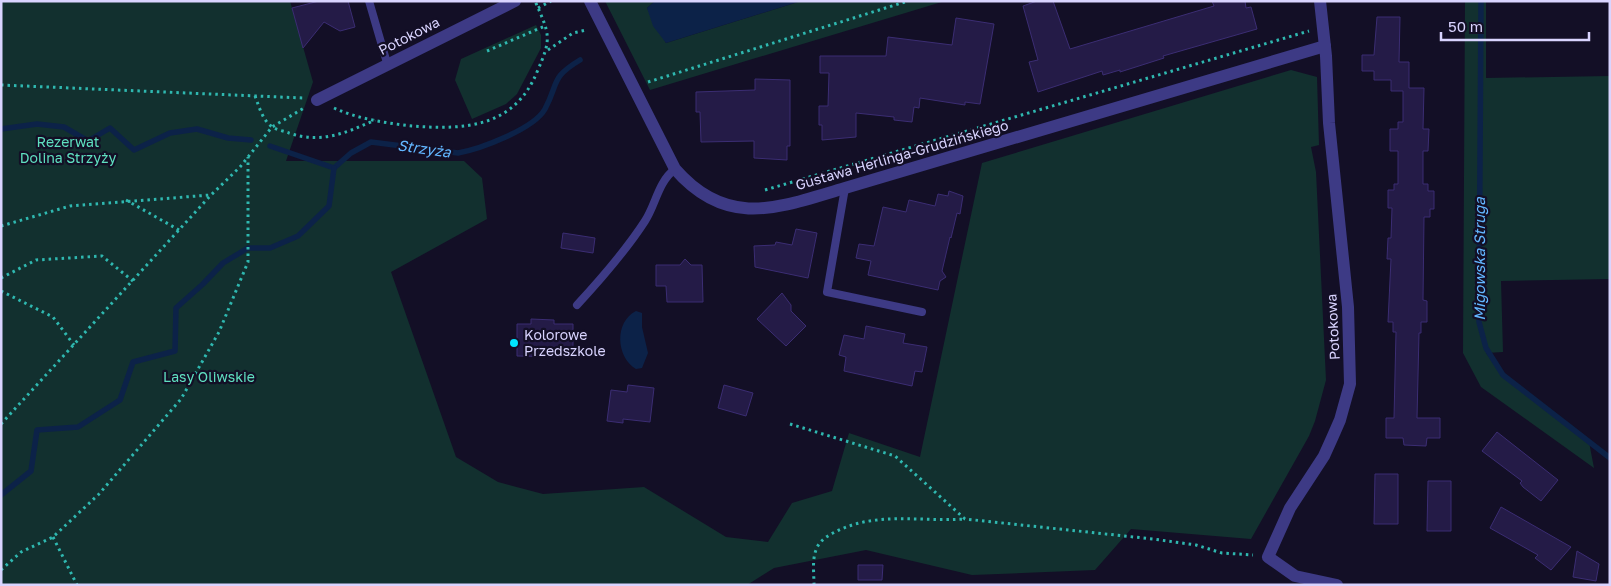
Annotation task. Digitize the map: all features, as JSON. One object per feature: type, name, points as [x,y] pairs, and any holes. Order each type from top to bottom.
[{"type":"street","name":"Potokowa","points":[[317,100],[387,63],[515,1]]},
{"type":"street","name":"Gustawa Herlinga-Grudzińskiego","points":[[590,1],[675,169],[684,180],[710,198],[721,203],[751,210],[788,204],[845,188],[1325,46]]},
{"type":"street","name":"Potokowa","points":[[1268,557],[1290,508],[1324,456],[1340,420],[1350,384],[1348,307],[1329,123],[1324,26],[1320,1]]},
{"type":"street","points":[[1268,557],[1295,576],[1337,585]]},
{"type":"lane","points":[[369,1],[387,63]]},
{"type":"lane","points":[[577,305],[616,261],[648,215],[665,177],[675,169]]},
{"type":"lane","points":[[845,188],[827,292],[922,312]]},
{"type":"path","points":[[1,85],[290,96],[317,100],[351,116],[395,124],[448,128],[481,123],[503,114],[517,104],[529,91],[548,50],[548,34],[535,1]]},
{"type":"path","points":[[538,8],[551,1]]},
{"type":"path","points":[[634,87],[908,1]]},
{"type":"path","points":[[487,50],[545,26]]},
{"type":"path","points":[[761,191],[1324,26]]},
{"type":"path","points":[[548,50],[573,33],[591,30]]},
{"type":"path","points":[[255,96],[262,114],[272,127],[300,137],[320,139],[346,133],[375,120]]},
{"type":"path","points":[[1,424],[248,157],[272,127],[317,100]]},
{"type":"path","points":[[1,570],[21,552],[53,537],[99,494],[181,399],[220,332],[248,262],[248,157]]},
{"type":"path","points":[[1,226],[70,206],[125,200],[211,195]]},
{"type":"path","points":[[125,200],[179,230]]},
{"type":"path","points":[[1,278],[36,260],[102,256],[133,281]]},
{"type":"path","points":[[1,291],[53,317],[74,344]]},
{"type":"path","points":[[790,424],[895,456],[965,520]]},
{"type":"path","points":[[814,585],[816,550],[820,542],[844,528],[860,522],[897,518],[965,520],[1153,539],[1196,545],[1222,553],[1268,557]]},
{"type":"path","points":[[53,537],[77,585]]},
{"type":"green space","name":"Lasy Oliwskie","points":[[1,1],[290,1],[313,82],[286,161],[464,161],[482,178],[487,219],[391,272],[456,457],[498,482],[543,494],[644,487],[726,537],[768,542],[792,503],[832,491],[849,433],[920,457],[982,163],[1291,70],[1317,77],[1319,145],[1311,147],[1316,172],[1326,380],[1315,421],[1309,436],[1251,539],[1131,529],[1095,570],[972,575],[866,550],[774,568],[747,585],[1,585]]},
{"type":"green space","points":[[605,1],[655,1],[647,8],[666,43],[801,1],[945,1],[650,90]]},
{"type":"green space","points":[[1465,1],[1486,1],[1486,78],[1610,76],[1610,279],[1501,281],[1503,352],[1486,353],[1502,374],[1589,442],[1594,468],[1481,387],[1463,353]]},
{"type":"green space","points":[[536,25],[541,35],[541,48],[517,94],[506,104],[472,119],[455,80],[461,59]]},
{"type":"water","points":[[655,1],[801,1],[666,43],[653,26],[647,8]]},
{"type":"water","points":[[636,311],[642,313],[642,327],[648,353],[642,368],[636,369],[629,364],[624,356],[620,340],[624,323]]},
{"type":"building","points":[[319,1],[348,1],[355,27],[340,31],[324,22],[303,48],[292,8]]},
{"type":"building","points":[[1037,1],[1053,1],[1070,49],[1214,6],[1212,1],[1245,1],[1246,8],[1251,7],[1257,29],[1163,56],[1164,58],[1120,72],[1120,70],[1103,75],[1102,71],[1038,92],[1029,62],[1038,60],[1023,6]]},
{"type":"building","points":[[1377,17],[1400,17],[1399,62],[1409,62],[1409,88],[1424,88],[1423,129],[1429,129],[1428,151],[1423,151],[1423,184],[1428,184],[1428,191],[1434,191],[1434,209],[1430,209],[1430,217],[1424,217],[1423,300],[1427,301],[1427,322],[1421,322],[1421,333],[1419,333],[1417,418],[1440,418],[1440,438],[1427,438],[1426,446],[1404,445],[1403,438],[1386,438],[1386,418],[1394,418],[1396,332],[1393,332],[1393,322],[1388,322],[1391,259],[1387,259],[1388,238],[1391,238],[1392,208],[1388,208],[1388,190],[1394,190],[1394,184],[1398,184],[1398,151],[1390,151],[1390,129],[1398,129],[1398,122],[1403,122],[1403,91],[1391,91],[1391,80],[1374,80],[1374,71],[1362,71],[1362,55],[1374,55]]},
{"type":"building","points":[[956,18],[994,24],[980,104],[965,102],[965,105],[920,98],[919,108],[914,107],[912,122],[894,120],[894,117],[856,113],[856,137],[822,140],[822,125],[819,125],[819,106],[828,106],[829,73],[820,73],[820,56],[886,56],[888,37],[952,45]]},
{"type":"building","points":[[755,79],[790,80],[790,146],[787,146],[787,160],[754,158],[754,141],[701,142],[700,112],[696,112],[696,92],[755,90]]},
{"type":"building","points":[[949,191],[963,196],[960,214],[957,213],[942,271],[946,277],[940,281],[938,290],[868,275],[871,261],[856,258],[859,244],[874,246],[883,207],[906,212],[909,200],[935,206],[938,194],[948,196]]},
{"type":"building","points":[[796,229],[817,233],[808,278],[755,267],[754,246],[775,245],[776,242],[792,245]]},
{"type":"building","points":[[563,233],[595,238],[593,253],[561,248]]},
{"type":"building","points":[[685,259],[691,265],[702,265],[703,302],[667,302],[666,286],[656,286],[656,265],[680,265]]},
{"type":"building","points":[[782,293],[791,305],[791,311],[806,326],[786,346],[757,319]]},
{"type":"building","points":[[531,319],[554,320],[554,324],[573,324],[573,357],[517,356],[517,324],[531,324]]},
{"type":"building","points":[[866,326],[905,334],[903,343],[927,347],[922,372],[915,371],[912,386],[844,371],[846,357],[839,355],[844,335],[864,339]]},
{"type":"building","points":[[628,385],[654,388],[650,422],[623,419],[623,423],[607,421],[611,390],[627,392]]},
{"type":"building","points":[[724,385],[753,393],[746,416],[718,408]]},
{"type":"building","points":[[1497,432],[1558,480],[1541,501],[1523,487],[1520,483],[1522,481],[1482,451]]},
{"type":"building","points":[[1375,474],[1398,474],[1398,524],[1374,524]]},
{"type":"building","points":[[1428,481],[1451,481],[1451,531],[1427,531]]},
{"type":"building","points":[[1501,507],[1571,547],[1551,570],[1535,558],[1538,555],[1490,528]]},
{"type":"building","points":[[1577,551],[1599,564],[1596,581],[1573,577]]},
{"type":"building","points":[[858,565],[883,565],[882,580],[858,580]]},
{"type":"waterway","name":"Migowska Struga","points":[[1481,1],[1479,322],[1486,348],[1503,375],[1610,458]]},
{"type":"waterway","name":"Strzyża","points":[[270,146],[334,168],[351,153],[371,142],[458,153],[468,151],[506,137],[530,124],[545,109],[559,77],[570,66],[580,60]]},
{"type":"waterway","name":"Strzyża","points":[[1,129],[37,124],[64,127],[88,141],[110,128],[134,150],[170,133],[197,129],[228,138],[251,140]]},
{"type":"waterway","points":[[1,495],[31,471],[37,430],[78,427],[120,400],[133,362],[175,351],[176,308],[223,263],[248,248],[270,248],[298,236],[329,206],[334,168]]},
{"type":"place","name":"Kolorowe Przedszkole","points":[[514,343]]},
{"type":"park label","name":"Rezerwat Dolina Strzyży","points":[[68,150]]}]
